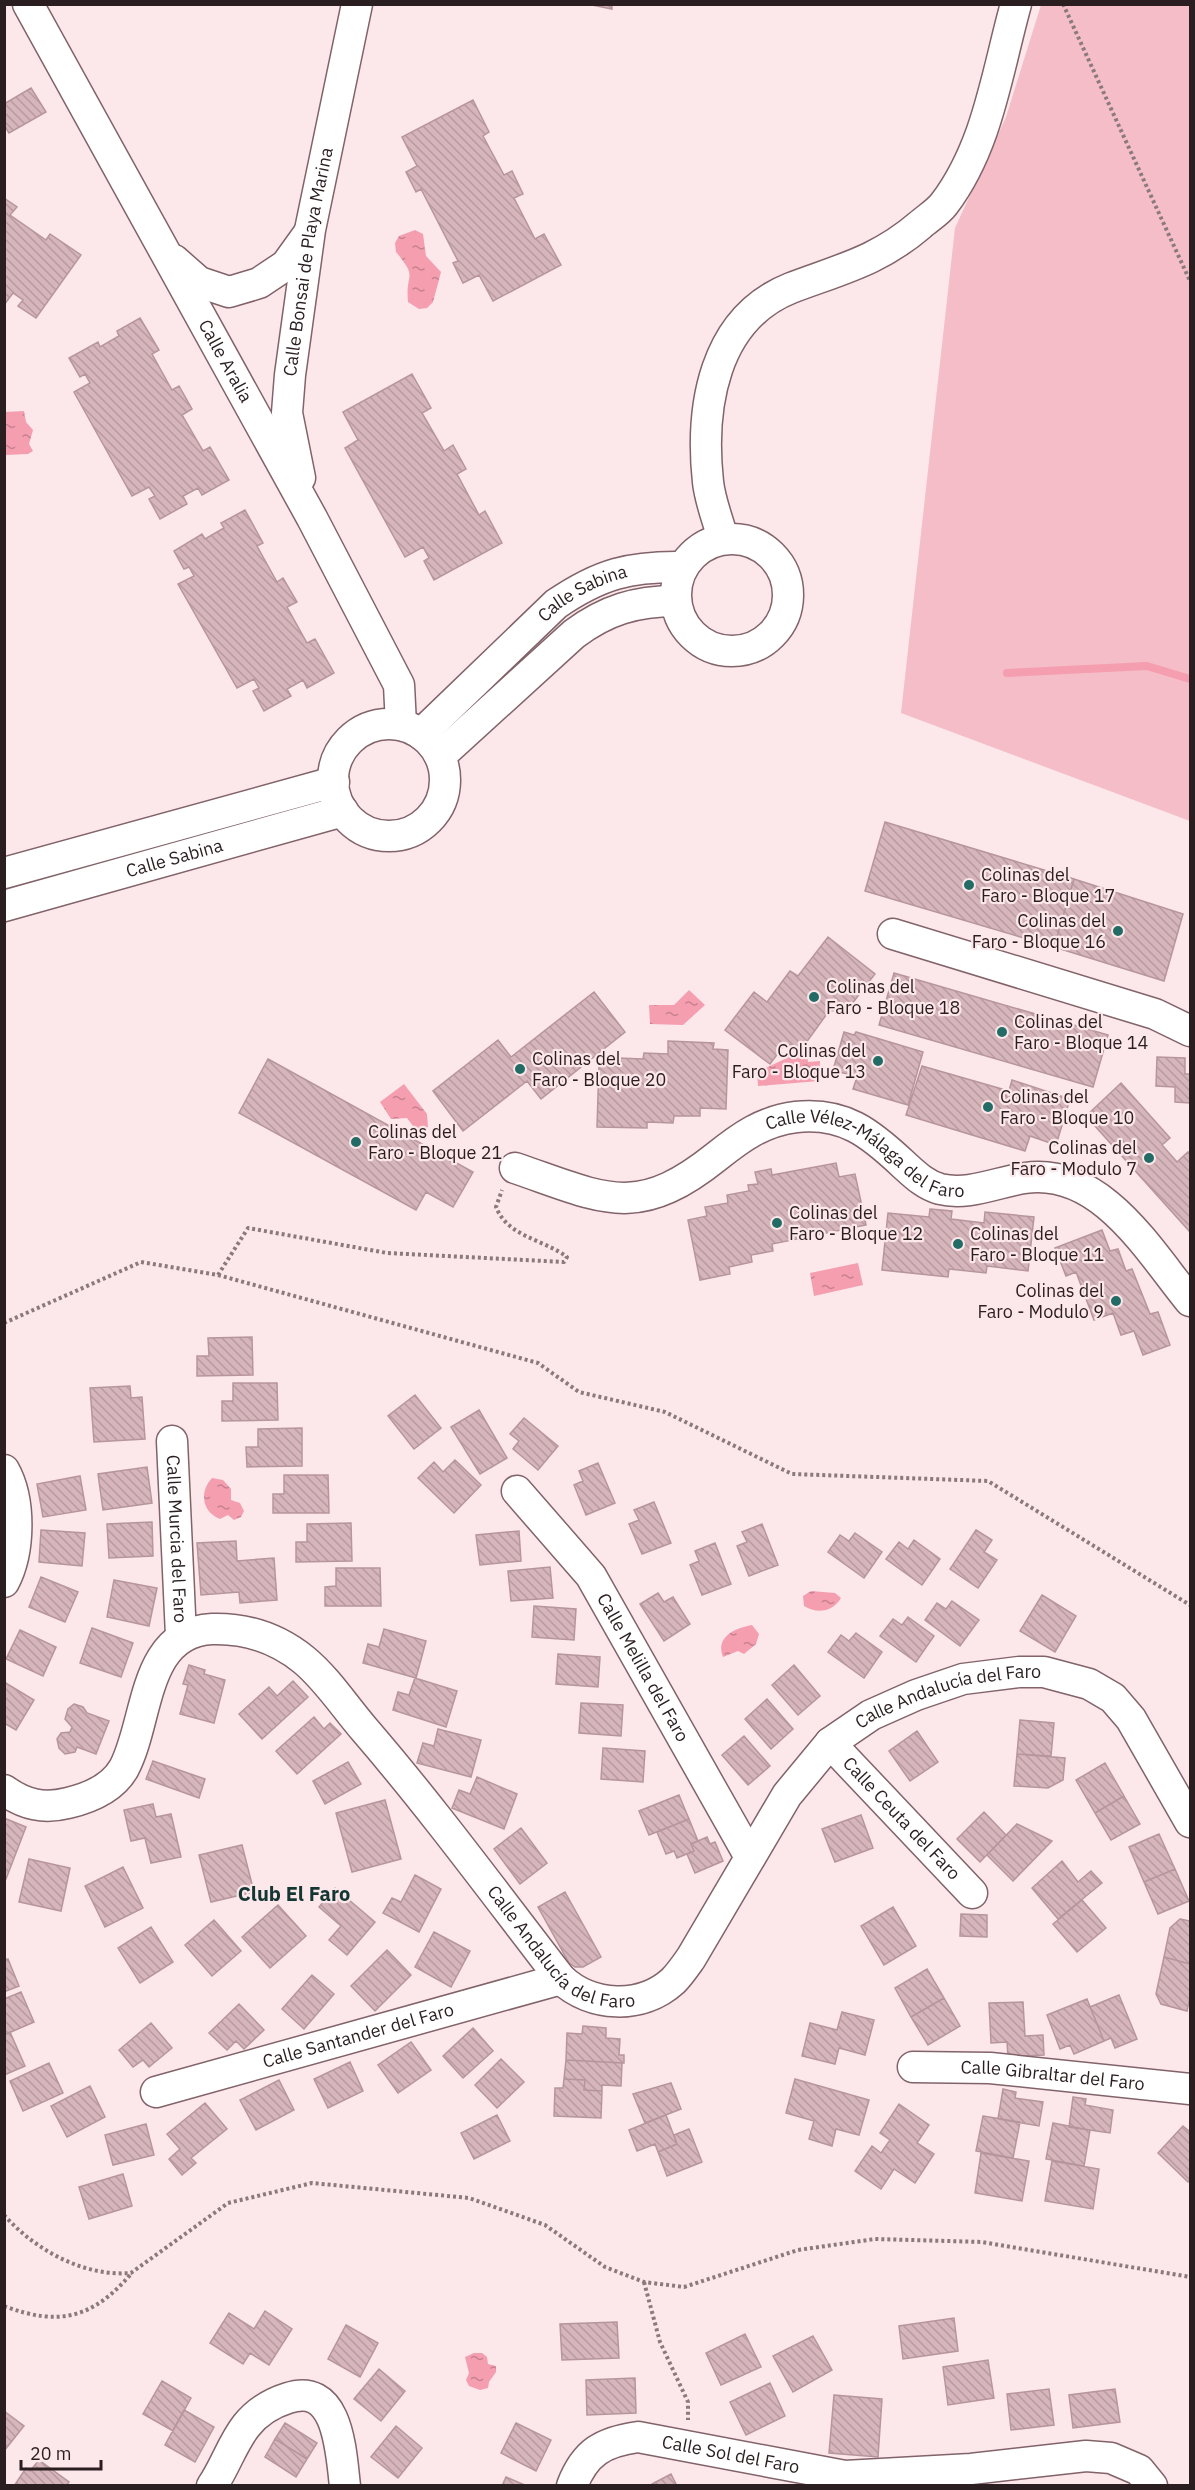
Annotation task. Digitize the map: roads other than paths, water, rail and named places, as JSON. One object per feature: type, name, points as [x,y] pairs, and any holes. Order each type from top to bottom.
[{"type":"street","name":"Calle Aralia","points":[[28,4],[232,377],[312,518],[399,685],[420,738]]},
{"type":"street","name":"Calle Bonsai de Playa Marina","points":[[312,518],[294,454],[289,423],[290,375],[310,231],[357,4]]},
{"type":"street","points":[[723,539],[708,484],[705,437],[709,394],[723,351],[752,313],[789,289],[859,264],[900,242],[943,205],[972,159],[988,112],[1016,4]]},
{"type":"street","points":[[165,251],[199,282],[230,292],[259,283],[286,265],[310,231]]},
{"type":"street","points":[[259,283],[282,296],[299,322]]},
{"type":"street","points":[[212,338],[213,315],[230,292]]},
{"type":"street","points":[[232,377],[250,387],[272,384],[290,375]]},
{"type":"street","points":[[723,539],[743,539],[761,547],[775,558],[784,573],[788,591],[786,609],[779,625],[768,638],[752,647],[735,651],[717,649],[701,642],[687,629],[678,611],[675,592],[683,567],[690,556],[705,544],[723,539]]},
{"type":"street","name":"Calle Sabina","points":[[420,738],[556,604],[582,587],[612,573],[648,566],[683,567]]},
{"type":"street","name":"Calle Sabina","points":[[420,738],[595,618],[625,606],[650,601],[676,601]]},
{"type":"street","points":[[383,724],[420,738],[445,780],[442,799],[433,815],[418,828],[400,835],[381,835],[362,829],[339,803],[334,782],[334,768],[341,752],[352,738],[366,729],[383,724]]},
{"type":"street","name":"Calle Sabina","points":[[4,873],[334,782]]},
{"type":"street","name":"Calle Sabina","points":[[4,906],[344,811]]},
{"type":"street","points":[[893,934],[1155,1014],[1191,1032]]},
{"type":"street","name":"Calle Vélez-Málaga del Faro","points":[[509,1178],[603,1197],[640,1198],[662,1192],[692,1177],[747,1133],[769,1122],[796,1117],[823,1117],[850,1123],[874,1137],[920,1180],[940,1189],[961,1191],[1026,1178],[1069,1183],[1089,1191],[1112,1207],[1191,1301]]},
{"type":"street","name":"Calle Murcia del Faro","points":[[172,1441],[181,1636]]},
{"type":"street","points":[[4,1470],[14,1506],[16,1538],[9,1573],[4,1582]]},
{"type":"street","name":"Calle Melilla del Faro","points":[[517,1491],[591,1576],[750,1857]]},
{"type":"street","name":"Calle Andalucía del Faro","points":[[181,1636],[210,1629],[242,1630],[274,1640],[305,1661],[393,1763],[561,1979],[585,1997],[605,2002],[625,2001],[652,1994],[666,1985],[691,1958],[787,1795],[830,1743],[871,1715],[916,1695],[963,1679],[1018,1672],[1044,1672],[1089,1684],[1113,1698],[1131,1719],[1191,1822]]},
{"type":"street","points":[[4,1790],[17,1799],[38,1806],[57,1806],[82,1800],[108,1787],[124,1769],[151,1681],[165,1652],[181,1636]]},
{"type":"street","name":"Calle Ceuta del Faro","points":[[830,1743],[972,1893]]},
{"type":"street","name":"Calle Santander del Faro","points":[[156,2092],[561,1979]]},
{"type":"street","name":"Calle Gibraltar del Faro","points":[[913,2067],[990,2068],[1191,2089]]},
{"type":"street","points":[[212,2486],[246,2427],[259,2413],[276,2402],[292,2397],[308,2396],[320,2401],[330,2413],[338,2431],[345,2486]]},
{"type":"street","name":"Calle Sol del Faro","points":[[572,2486],[580,2466],[596,2451],[615,2440],[638,2437],[845,2476],[972,2469],[1086,2456],[1111,2458],[1139,2470],[1152,2486]]},
{"type":"water","points":[[415,230],[423,234],[426,256],[441,272],[433,302],[427,308],[419,309],[408,302],[410,276],[407,267],[396,252],[395,243],[399,236]]},
{"type":"water","points":[[24,411],[26,422],[33,430],[29,444],[33,451],[28,454],[5,455],[5,412]]},
{"type":"water","points":[[689,990],[705,1005],[683,1025],[650,1024],[649,1005],[674,1005]]},
{"type":"water","points":[[807,1055],[808,1062],[820,1061],[819,1081],[758,1086],[757,1072],[789,1057]]},
{"type":"water","points":[[404,1084],[427,1114],[428,1127],[419,1134],[407,1118],[391,1119],[380,1102]]},
{"type":"water","points":[[858,1263],[863,1285],[814,1296],[810,1273]]},
{"type":"water","points":[[212,1478],[223,1480],[231,1489],[231,1500],[240,1503],[244,1511],[241,1517],[234,1520],[228,1515],[220,1519],[209,1512],[204,1495]]},
{"type":"water","points":[[811,1591],[835,1593],[841,1598],[829,1609],[819,1611],[809,1609],[804,1606],[803,1596]]},
{"type":"water","points":[[752,1625],[759,1634],[756,1644],[744,1654],[738,1651],[723,1657],[721,1650],[724,1639],[739,1628]]},
{"type":"water","points":[[474,2353],[482,2353],[487,2357],[488,2364],[496,2366],[496,2372],[488,2388],[480,2390],[469,2386],[466,2380],[469,2373],[465,2357]]},
{"type":"waterway","points":[[1007,673],[1147,666],[1190,679]]},
{"type":"place","name":"Colinas del Faro - Bloque 17","points":[[969,885]]},
{"type":"place","name":"Colinas del Faro - Bloque 16","points":[[1118,931]]},
{"type":"place","name":"Colinas del Faro - Bloque 18","points":[[814,997]]},
{"type":"place","name":"Colinas del Faro - Bloque 14","points":[[1002,1032]]},
{"type":"place","name":"Colinas del Faro - Bloque 13","points":[[878,1061]]},
{"type":"place","name":"Colinas del Faro - Bloque 20","points":[[520,1069]]},
{"type":"place","name":"Colinas del Faro - Bloque 10","points":[[988,1107]]},
{"type":"place","name":"Colinas del Faro - Bloque 21","points":[[356,1142]]},
{"type":"place","name":"Colinas del Faro - Modulo 7","points":[[1149,1158]]},
{"type":"place","name":"Colinas del Faro - Bloque 12","points":[[777,1223]]},
{"type":"place","name":"Colinas del Faro - Bloque 11","points":[[958,1244]]},
{"type":"place","name":"Colinas del Faro - Modulo 9","points":[[1116,1301]]},
{"type":"district","name":"Club El Faro","points":[[294,1894]]}]
